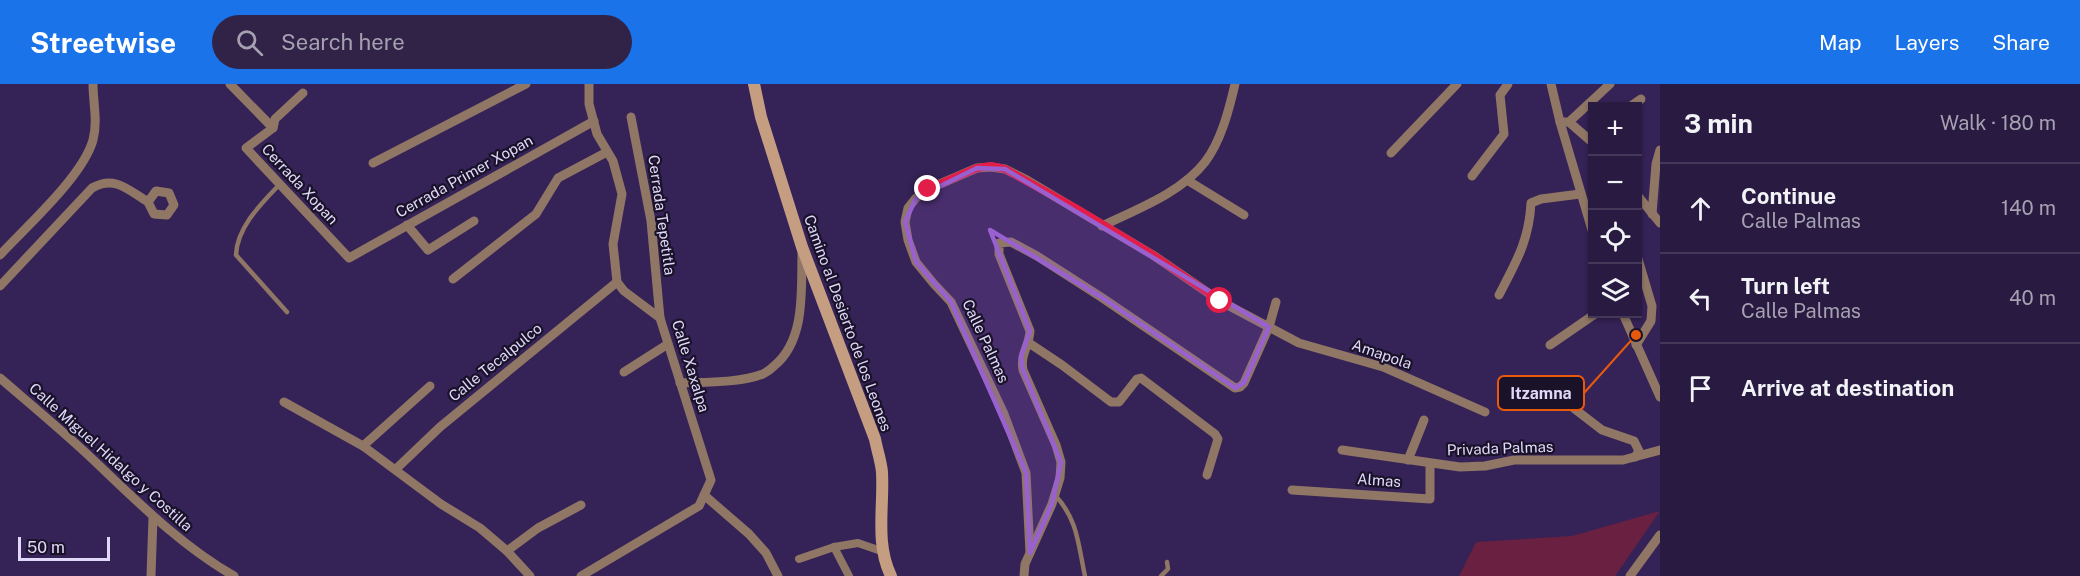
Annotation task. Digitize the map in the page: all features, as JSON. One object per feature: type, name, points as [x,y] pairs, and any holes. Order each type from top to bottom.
[{"type":"main road","name":"Camino al Desierto de los Leones","points":[[754,84],[761,117],[802,247],[875,439],[882,471],[881,536],[886,565],[891,576]]},
{"type":"street","points":[[0,255],[66,185],[85,158],[93,139],[95,114],[93,84]]},
{"type":"street","name":"Cerrada Xopan","points":[[230,84],[273,128],[246,148],[349,258]]},
{"type":"street","points":[[373,163],[526,84]]},
{"type":"street","points":[[589,84],[589,104],[597,134],[613,161],[622,194],[613,244],[617,282]]},
{"type":"street","points":[[1102,226],[1161,197],[1187,180],[1205,162],[1218,140],[1235,84]]},
{"type":"street","points":[[1391,153],[1457,84]]},
{"type":"street","points":[[1472,176],[1504,135],[1500,95],[1508,84]]},
{"type":"street","points":[[1551,84],[1564,122],[1580,194],[1588,216]]},
{"type":"street","points":[[1564,122],[1610,84]]},
{"type":"street","points":[[273,128],[275,119],[303,93]]},
{"type":"street","points":[[1637,102],[1641,99]]},
{"type":"street","name":"Cerrada Tepetitla","points":[[631,117],[651,221],[660,318]]},
{"type":"street","name":"Cerrada Primer Xopan","points":[[349,258],[594,121]]},
{"type":"street","points":[[1564,122],[1588,139]]},
{"type":"street","points":[[1652,214],[1656,164],[1660,150]]},
{"type":"street","points":[[453,279],[536,214],[558,178],[608,152]]},
{"type":"street","name":"Calle Palmas","points":[[1030,553],[1026,473],[1011,434],[951,302],[916,262],[908,240],[905,222],[908,208],[916,198],[928,189],[977,168],[991,166],[1005,169],[1153,255],[1220,301],[1269,327]]},
{"type":"street","points":[[1187,180],[1244,214]]},
{"type":"street","points":[[0,286],[92,188],[100,183],[110,181],[120,184],[148,202]]},
{"type":"street","points":[[1499,295],[1523,248],[1530,219],[1531,203],[1580,194]]},
{"type":"street","points":[[1642,201],[1660,223]]},
{"type":"street","points":[[407,225],[429,250],[474,221]]},
{"type":"street","name":"Calle Palmas","points":[[1024,576],[1025,564],[1055,495],[1060,478],[1061,462],[1056,445],[1023,370],[1021,357],[1029,343],[1030,331],[999,254],[999,243],[1011,242],[1036,256],[1101,297],[1234,388],[1244,383],[1269,327],[1276,302]]},
{"type":"street","points":[[680,383],[725,381],[764,374],[784,358],[795,338],[801,295],[802,247]]},
{"type":"street","points":[[1636,345],[1651,321],[1652,306],[1639,264]]},
{"type":"street","name":"Calle Xaxalpa","points":[[617,282],[624,291],[660,318],[711,480],[704,495]]},
{"type":"street","name":"Calle Tecalpulco","points":[[396,470],[440,427],[617,282]]},
{"type":"street","points":[[1550,345],[1589,318]]},
{"type":"street","points":[[1625,318],[1660,397]]},
{"type":"street","name":"Amapola","points":[[1269,327],[1299,343],[1383,367],[1485,412]]},
{"type":"street","points":[[1029,343],[1062,364],[1111,402],[1119,402],[1137,379],[1141,378],[1215,434],[1218,439],[1207,475]]},
{"type":"street","points":[[624,372],[668,344]]},
{"type":"street","name":"Calle Miguel Hidalgo y Costilla","points":[[0,378],[85,452],[153,517],[185,543],[234,576]]},
{"type":"street","points":[[363,446],[430,386]]},
{"type":"street","points":[[284,402],[363,446],[441,504],[480,528],[507,551],[530,576]]},
{"type":"street","points":[[1567,403],[1602,430],[1634,441],[1639,451],[1635,457]]},
{"type":"street","points":[[1408,460],[1425,420]]},
{"type":"street","name":"Privada Palmas","points":[[1342,450],[1460,467],[1485,466],[1514,460],[1623,460],[1660,450]]},
{"type":"street","name":"Almas","points":[[1293,490],[1430,499],[1430,464]]},
{"type":"street","points":[[581,576],[699,506],[704,495],[749,534],[766,553],[778,576]]},
{"type":"street","points":[[507,551],[538,528],[581,505]]},
{"type":"street","points":[[150,576],[153,517]]},
{"type":"street","points":[[1630,576],[1660,535]]},
{"type":"street","points":[[799,559],[834,547],[858,543],[884,552]]},
{"type":"street","points":[[834,547],[849,576]]},
{"type":"lane","points":[[280,184],[252,214],[236,246],[236,255],[287,312]]},
{"type":"lane","points":[[1055,495],[1067,508],[1072,518],[1085,576]]},
{"type":"lane","points":[[1161,576],[1168,569],[1167,562]]},
{"type":"highlighted area","points":[[977,168],[1005,169],[1269,327],[1244,383],[1235,388],[1101,297],[990,230],[1030,331],[1021,357],[1023,370],[1061,462],[1052,504],[1030,553],[1026,473],[951,302],[916,262],[905,222],[916,198]]},
{"type":"shaded area","points":[[1660,511],[1615,576],[1459,576],[1476,542],[1572,536]]},
{"type":"place","name":"Itzamna","points":[[1636,335]]},
{"type":"route","points":[[928,189],[977,168],[991,166],[1005,169],[1153,255],[1220,301]]}]
